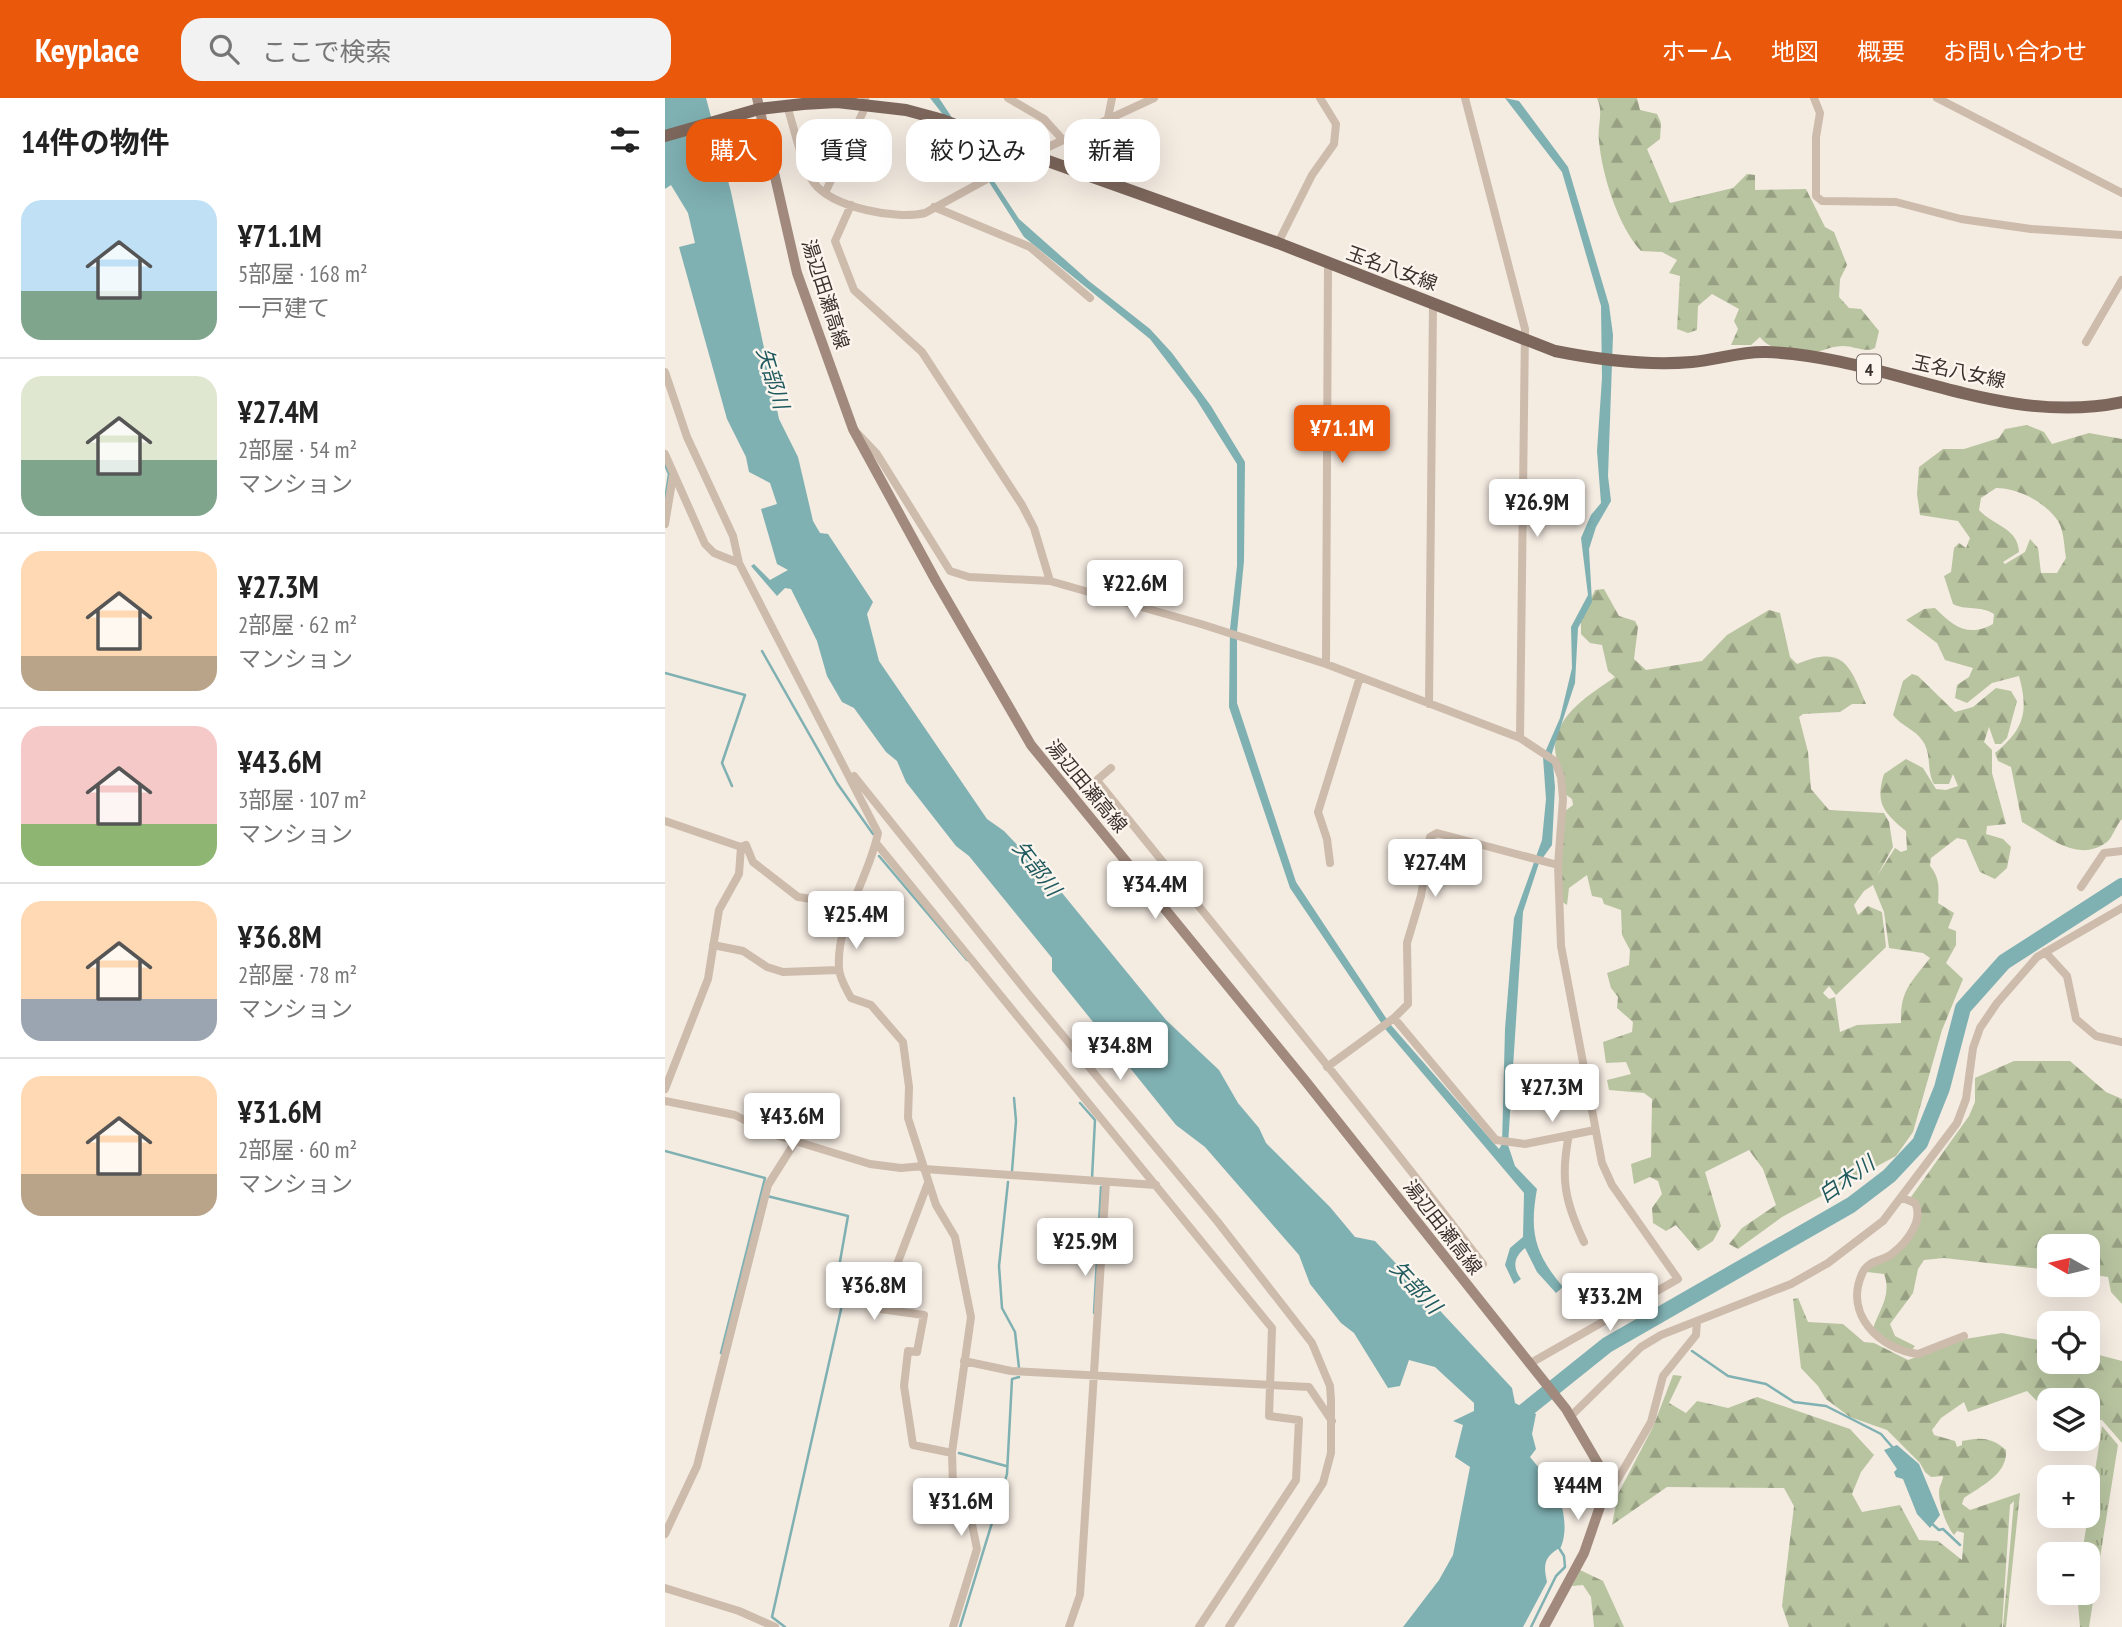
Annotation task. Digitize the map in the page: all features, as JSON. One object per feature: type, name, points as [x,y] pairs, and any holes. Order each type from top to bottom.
[{"type":"main road","name":"玉名八女線","points":[[665,136],[756,107],[865,101],[939,119]]},
{"type":"main road","name":"湯辺田瀬高線","points":[[756,107],[797,273],[853,429],[936,581],[1031,745],[1294,1068],[1568,1413],[1603,1472],[1605,1492]]},
{"type":"main road","name":"玉名八女線","points":[[1050,162],[1278,243],[1328,265],[1555,351],[1607,361],[1694,362],[1731,354],[1766,351],[1868,369],[1932,387],[2036,406],[2088,409],[2122,402]]},
{"type":"main road","points":[[1544,1627],[1584,1553],[1605,1492]]},
{"type":"street","points":[[1008,98],[1044,119],[1063,140]]},
{"type":"street","points":[[1108,118],[1112,98]]},
{"type":"street","points":[[1050,146],[1154,98]]},
{"type":"street","points":[[1278,243],[1312,175],[1334,144],[1336,124],[1319,98]]},
{"type":"street","points":[[1465,98],[1523,320],[1520,738]]},
{"type":"street","points":[[1814,98],[1820,113],[1815,137],[1816,196],[1822,201],[1896,202],[1975,221],[2031,229],[2122,235]]},
{"type":"street","points":[[1937,98],[2122,193]]},
{"type":"street","points":[[824,193],[865,101]]},
{"type":"street","points":[[787,106],[813,182],[824,193],[851,205],[909,217],[925,213],[983,182]]},
{"type":"street","points":[[851,205],[835,241],[855,290],[922,352],[1023,505],[1051,581]]},
{"type":"street","points":[[934,207],[1030,247],[1090,298]]},
{"type":"street","points":[[1326,664],[1328,265]]},
{"type":"street","points":[[2086,342],[2122,280]]},
{"type":"street","points":[[1429,704],[1433,303]]},
{"type":"street","points":[[665,372],[687,437],[733,536],[739,563],[848,769],[878,834],[853,905],[838,970],[851,998],[871,1005],[903,1042],[909,1087],[908,1118],[936,1205],[955,1237],[971,1317],[952,1453],[955,1498],[972,1524],[977,1549],[953,1627]]},
{"type":"street","points":[[853,429],[877,454],[950,571],[969,577],[1051,581],[1239,636],[1326,664],[1520,738],[1555,761],[1561,777],[1563,799],[1558,865],[1561,946],[1602,1163],[1612,1185],[1678,1279],[1529,1364]]},
{"type":"street","points":[[665,454],[705,544],[714,553],[739,563]]},
{"type":"street","points":[[665,524],[673,476]]},
{"type":"street","points":[[1330,863],[1328,839],[1318,812],[1360,677]]},
{"type":"street","points":[[1111,768],[1097,780],[1099,783],[1421,1180],[1483,1265]]},
{"type":"street","points":[[848,769],[1030,996],[1217,1221],[1312,1343],[1330,1386],[1333,1423],[1331,1453],[1323,1483],[1229,1627]]},
{"type":"street","points":[[665,821],[741,847],[746,845],[753,862],[798,897],[853,905]]},
{"type":"street","points":[[1327,1067],[1382,1027],[1408,1004],[1407,943],[1421,896],[1430,837],[1437,833],[1558,865]]},
{"type":"street","points":[[876,843],[1272,1328],[1269,1416],[1299,1420],[1296,1480],[1199,1627]]},
{"type":"street","points":[[665,1089],[703,992],[719,909],[739,874],[741,847]]},
{"type":"street","points":[[2081,887],[2105,853],[2122,851]]},
{"type":"street","points":[[1568,1413],[1641,1347],[1661,1335],[1805,1277],[1883,1221],[1958,1123],[1966,1099],[1973,1048],[1980,1028],[2014,983],[2045,952],[2122,908]]},
{"type":"street","points":[[713,946],[743,951],[767,967],[783,972],[838,970]]},
{"type":"street","points":[[2045,952],[2067,976],[2076,1019],[2096,1036],[2122,1042]]},
{"type":"street","points":[[1392,1019],[1496,1140],[1525,1144],[1595,1130]]},
{"type":"street","points":[[665,1101],[735,1115],[762,1130],[870,1164],[1156,1185]]},
{"type":"street","points":[[1569,1135],[1563,1165],[1563,1184],[1584,1242]]},
{"type":"street","points":[[665,1534],[697,1466],[768,1185],[797,1139]]},
{"type":"street","points":[[1069,1627],[1080,1595],[1106,1182]]},
{"type":"street","points":[[928,1183],[880,1309],[924,1315],[917,1352],[908,1351],[904,1386],[913,1445],[952,1453]]},
{"type":"street","points":[[1903,1198],[1915,1203],[1920,1211],[1919,1222],[1892,1254],[1868,1264],[1862,1274],[1857,1298],[1864,1324],[1880,1339],[1918,1354],[1963,1336]]},
{"type":"street","points":[[1605,1492],[1615,1484],[1651,1422],[1663,1376],[1696,1335],[1697,1321]]},
{"type":"street","points":[[964,1361],[1010,1371],[1309,1387],[1333,1423]]},
{"type":"street","points":[[665,1588],[739,1611],[775,1627]]},
{"type":"green space","points":[[1597,98],[1637,98],[1640,110],[1657,114],[1661,123],[1660,139],[1647,149],[1670,203],[1733,188],[1747,174],[1755,175],[1755,190],[1806,189],[1825,227],[1834,232],[1847,265],[1840,279],[1839,297],[1849,308],[1861,309],[1879,331],[1875,348],[1868,350],[1839,346],[1802,353],[1777,349],[1760,337],[1751,345],[1731,345],[1738,329],[1734,321],[1739,309],[1712,294],[1698,306],[1697,330],[1688,333],[1677,329],[1680,276],[1669,273],[1677,260],[1662,252],[1641,251],[1618,214],[1604,169],[1599,141],[1600,109]]},
{"type":"green space","points":[[2027,425],[2044,432],[2052,444],[2089,433],[2122,439],[2122,819],[2109,840],[2096,848],[2085,850],[2063,846],[2022,822],[2011,767],[1998,761],[1995,753],[2012,736],[2022,719],[2024,700],[2019,676],[1992,683],[1967,703],[1955,698],[1957,685],[1969,677],[1973,668],[1945,660],[1937,643],[1906,620],[1924,609],[1935,608],[1955,625],[1968,630],[1993,624],[1994,614],[1989,611],[1953,604],[1944,576],[1951,572],[1954,548],[1959,543],[1966,548],[1970,538],[1958,521],[1920,515],[1917,494],[1919,467],[1943,449],[1964,449],[1999,438],[2005,429]],"holes":[[[1996,488],[2022,493],[2038,502],[2058,521],[2063,534],[2066,558],[2057,573],[2041,573],[2038,548],[2030,539],[2025,552],[2005,564],[2003,562],[2019,552],[2018,544],[2010,532],[1979,510],[1981,498]]]},
{"type":"green space","points":[[1604,589],[1619,616],[1635,621],[1638,627],[1634,659],[1646,670],[1702,661],[1727,635],[1769,610],[1780,613],[1790,657],[1797,664],[1825,656],[1843,662],[1850,669],[1866,704],[1852,704],[1840,712],[1803,714],[1799,717],[1808,752],[1811,789],[1829,810],[1884,813],[1889,822],[1893,847],[1877,876],[1895,848],[1901,852],[1907,850],[1906,831],[1887,812],[1881,800],[1884,774],[1906,759],[1923,768],[1936,789],[1946,790],[1958,786],[1953,774],[1949,784],[1934,784],[1930,775],[1927,750],[1922,740],[1893,715],[1903,681],[1912,674],[1918,676],[1955,712],[1973,707],[1996,688],[2011,691],[2017,701],[2007,738],[2001,744],[1995,744],[1989,727],[1984,742],[1992,750],[1992,773],[2006,824],[1987,826],[1986,834],[2003,839],[2011,847],[2007,868],[1995,879],[1980,872],[1966,840],[1957,838],[1931,858],[1930,866],[1938,883],[1938,903],[1954,913],[1948,928],[1956,931],[1956,945],[1946,963],[1963,979],[1942,1030],[1913,1132],[1896,1156],[1782,1217],[1738,1249],[1729,1244],[1742,1228],[1776,1205],[1763,1169],[1749,1150],[1705,1172],[1721,1226],[1713,1241],[1698,1251],[1676,1225],[1666,1231],[1653,1223],[1652,1208],[1662,1194],[1658,1181],[1650,1177],[1634,1184],[1631,1164],[1651,1157],[1652,1099],[1644,1093],[1609,1090],[1607,1080],[1631,1074],[1626,1062],[1606,1063],[1603,1042],[1632,1032],[1633,1022],[1617,1008],[1618,997],[1611,988],[1607,973],[1629,965],[1630,950],[1622,935],[1621,910],[1604,904],[1602,898],[1592,896],[1587,875],[1569,888],[1567,905],[1561,901],[1560,867],[1565,811],[1573,805],[1572,799],[1565,794],[1556,755],[1557,734],[1562,723],[1577,705],[1615,677],[1608,671],[1602,645],[1590,643],[1581,634],[1581,619],[1595,590]],"holes":[[[1873,885],[1884,912],[1889,948],[1923,953],[1930,958],[1905,995],[1901,1023],[1857,1025],[1840,1032],[1835,997],[1829,999],[1823,993],[1829,986],[1836,995],[1886,947],[1882,912],[1868,906],[1858,915],[1854,905],[1864,891]]]},
{"type":"green space","points":[[2014,1061],[2070,1061],[2106,1092],[2122,1099],[2122,1304],[2111,1292],[2108,1277],[2100,1276],[2100,1234],[2037,1234],[2037,1269],[1944,1258],[1924,1260],[1918,1269],[1913,1293],[1890,1324],[1895,1336],[1915,1346],[1910,1352],[1871,1335],[1885,1298],[1886,1282],[1884,1274],[1867,1272],[1873,1265],[1899,1249],[1919,1224],[1920,1209],[1911,1197],[1969,1116],[1975,1102],[1975,1078]]},
{"type":"green space","points":[[1798,1298],[1808,1322],[1843,1324],[1864,1342],[1874,1343],[1908,1360],[1965,1339],[2002,1333],[2037,1340],[2037,1374],[2100,1374],[2100,1355],[2122,1361],[2122,1443],[2100,1420],[2100,1388],[2037,1388],[2037,1401],[2027,1391],[1968,1412],[1964,1402],[1941,1418],[1932,1430],[1934,1435],[1955,1441],[1957,1447],[1962,1445],[1962,1441],[1980,1439],[1990,1440],[2006,1450],[2003,1466],[1998,1473],[1964,1498],[1962,1504],[1970,1510],[2020,1493],[2006,1627],[2003,1627],[2014,1501],[2010,1505],[2002,1627],[1789,1627],[1782,1606],[1794,1506],[1784,1488],[1667,1487],[1612,1525],[1618,1494],[1653,1427],[1673,1375],[1682,1376],[1669,1403],[1686,1413],[1697,1401],[1728,1408],[1757,1397],[1850,1429],[1874,1455],[1861,1472],[1852,1494],[1862,1512],[1900,1505],[1919,1540],[1938,1541],[1962,1560],[1964,1533],[1957,1531],[1954,1535],[1940,1503],[1939,1490],[1943,1476],[1931,1477],[1887,1430],[1850,1417],[1826,1399],[1801,1368],[1793,1299]]},
{"type":"green space","points":[[2102,1426],[2118,1445],[2100,1558],[2100,1542],[2084,1542],[2086,1528],[2100,1528],[2100,1465],[2096,1465]]},
{"type":"green space","points":[[1580,1570],[1603,1581],[1624,1627],[1594,1627],[1591,1597],[1583,1585],[1572,1586]]},
{"type":"green space","points":[[2078,1605],[2093,1605],[2089,1627],[2080,1627]]},
{"type":"water","name":"矢部川","points":[[665,98],[706,98],[712,119],[686,119],[686,182],[728,182],[779,419],[798,457],[813,521],[820,533],[828,534],[873,602],[867,614],[879,661],[987,819],[1004,831],[1058,888],[1166,1020],[1219,1070],[1238,1103],[1259,1128],[1266,1143],[1330,1207],[1355,1237],[1375,1241],[1512,1388],[1515,1403],[1536,1414],[1532,1434],[1536,1449],[1530,1457],[1545,1475],[1552,1468],[1562,1507],[1564,1531],[1561,1547],[1551,1554],[1546,1562],[1547,1582],[1523,1627],[1403,1627],[1439,1580],[1453,1555],[1470,1467],[1455,1457],[1463,1425],[1453,1421],[1474,1411],[1474,1403],[1435,1367],[1409,1360],[1400,1386],[1388,1388],[1354,1333],[1341,1323],[1310,1284],[1299,1255],[1205,1147],[1176,1125],[1052,971],[1052,958],[969,856],[956,846],[906,782],[897,761],[886,752],[854,708],[842,702],[827,676],[817,641],[791,589],[785,588],[777,596],[751,566],[754,564],[770,580],[788,570],[777,564],[761,509],[777,504],[770,483],[749,472],[746,457],[727,419],[679,247],[695,243],[688,213],[671,185],[665,189]]},
{"type":"water","points":[[930,98],[939,98],[953,119],[946,119]]},
{"type":"water","points":[[1505,98],[1519,101],[1568,167],[1609,305],[1613,335],[1608,476],[1611,501],[1596,527],[1589,549],[1592,602],[1578,628],[1575,683],[1552,753],[1555,787],[1552,845],[1539,863],[1523,912],[1508,1145],[1515,1166],[1537,1189],[1534,1231],[1540,1253],[1563,1287],[1556,1293],[1537,1272],[1525,1248],[1518,1255],[1516,1262],[1516,1270],[1521,1279],[1514,1284],[1505,1265],[1510,1248],[1523,1237],[1524,1193],[1386,1030],[1290,888],[1229,707],[1230,629],[1237,566],[1237,464],[1196,399],[1150,339],[1024,237],[989,182],[995,182],[1019,219],[1089,281],[1150,329],[1172,353],[1211,406],[1245,462],[1244,561],[1237,632],[1237,703],[1296,882],[1390,1024],[1499,1149],[1502,1144],[1505,1029],[1514,918],[1542,840],[1546,799],[1543,757],[1560,718],[1572,668],[1571,627],[1588,595],[1581,538],[1591,515],[1601,503],[1597,451],[1602,378],[1601,306],[1562,172]]},
{"type":"water","points":[[1897,1445],[1919,1464],[1940,1515],[1930,1528],[1917,1514],[1903,1479],[1896,1477],[1894,1472],[1897,1469],[1884,1450]]},
{"type":"waterway","points":[[665,465],[669,474],[665,500]]},
{"type":"waterway","points":[[762,651],[837,783],[873,834]]},
{"type":"waterway","points":[[665,673],[745,695],[722,763],[732,786]]},
{"type":"waterway","points":[[879,856],[967,960]]},
{"type":"waterway","name":"白木川","points":[[1511,1422],[1607,1345],[1851,1205],[1889,1176],[1920,1143],[1942,1088],[1963,1008],[2004,962],[2122,886]]},
{"type":"waterway","points":[[1012,1171],[1016,1121],[1014,1098]]},
{"type":"waterway","points":[[1080,1103],[1095,1120],[1092,1178]]},
{"type":"waterway","points":[[665,1151],[765,1178],[721,1353]]},
{"type":"waterway","points":[[1008,1182],[999,1266],[1002,1308],[1015,1332],[1019,1368]]},
{"type":"waterway","points":[[1094,1313],[1101,1187]]},
{"type":"waterway","points":[[767,1196],[848,1216],[836,1284],[881,1294]]},
{"type":"waterway","points":[[785,1627],[772,1617],[846,1287]]},
{"type":"waterway","points":[[1692,1351],[1728,1376],[1766,1384],[1794,1402],[1826,1406],[1881,1434],[1894,1449]]},
{"type":"waterway","points":[[960,1627],[1007,1474],[1012,1379],[1019,1377]]},
{"type":"waterway","points":[[959,1453],[1006,1466]]},
{"type":"waterway","points":[[1931,1523],[1939,1530],[1943,1529],[1960,1545]]},
{"type":"waterway","points":[[1531,1627],[1556,1576],[1565,1567],[1564,1556],[1559,1548]]}]
